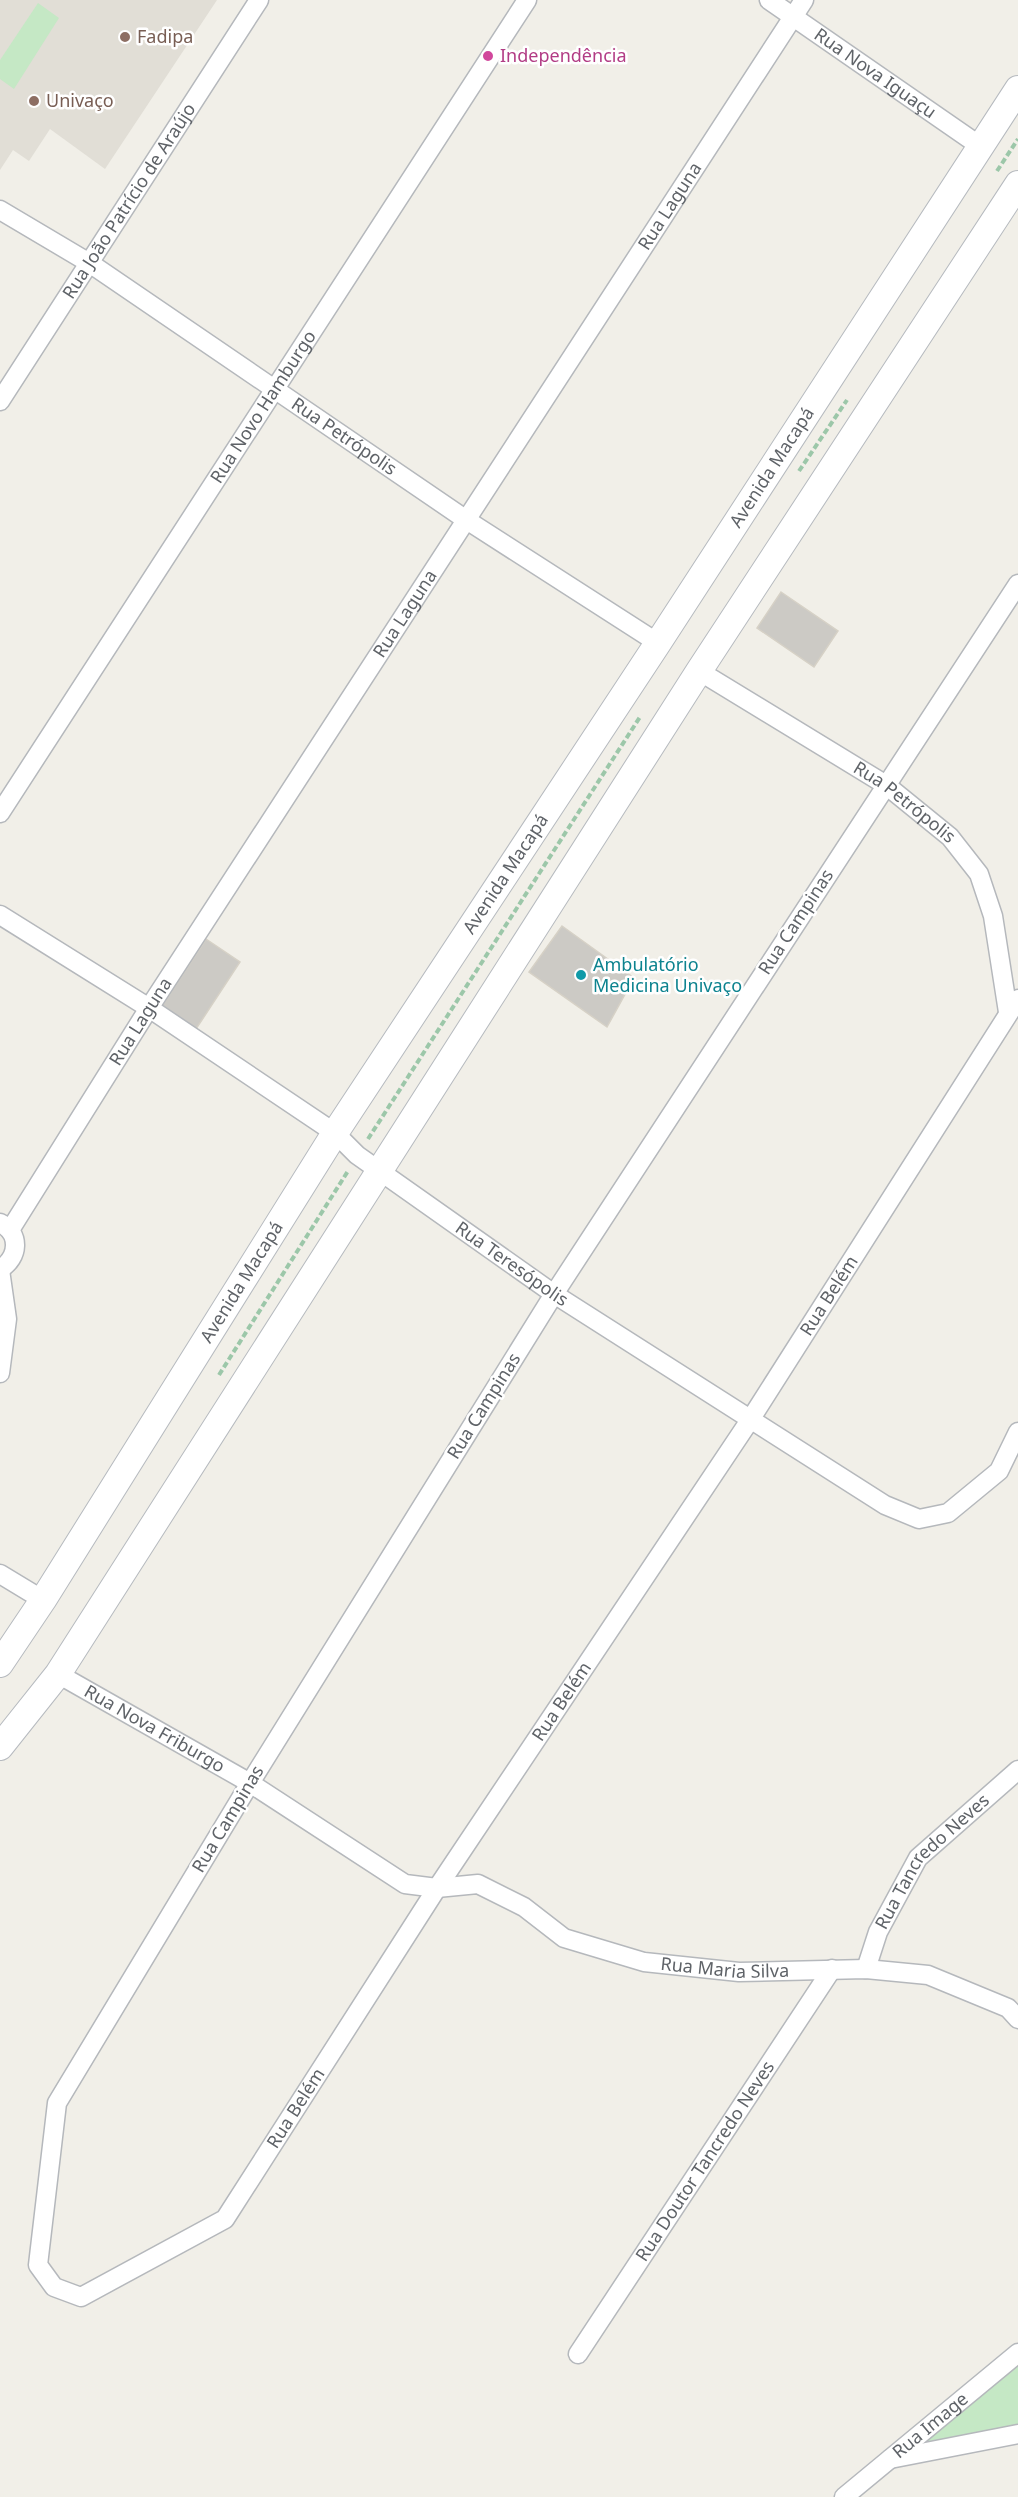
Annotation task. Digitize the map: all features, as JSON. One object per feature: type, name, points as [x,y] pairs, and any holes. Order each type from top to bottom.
[{"type":"main road","name":"Avenida Macapá","points":[[0,1664],[43,1600],[335,1133],[658,643],[1018,88]]},
{"type":"main road","points":[[0,1748],[58,1674],[381,1172],[699,671],[1018,184]]},
{"type":"street","name":"Rua João Patrício de Araújo","points":[[0,401],[259,0]]},
{"type":"street","name":"Rua Novo Hamburgo","points":[[0,813],[527,0]]},
{"type":"street","name":"Rua Nova Iguaçu","points":[[770,0],[980,146]]},
{"type":"street","name":"Rua Laguna","points":[[5,1227],[804,0]]},
{"type":"street","name":"Rua Petrópolis","points":[[0,210],[90,264],[465,519],[658,643]]},
{"type":"street","name":"Rua Campinas","points":[[38,2265],[57,2103],[250,1783],[554,1294],[1018,584]]},
{"type":"street","name":"Rua Petrópolis","points":[[699,671],[886,785],[950,837],[979,874],[993,916],[1013,1006]]},
{"type":"street","name":"Rua Teresópolis","points":[[0,915],[149,1008],[335,1133],[357,1155],[554,1294],[885,1505],[919,1519],[948,1513],[999,1472],[1018,1432]]},
{"type":"street","name":"Rua Belém","points":[[38,2265],[54,2287],[81,2297],[225,2219],[437,1888],[750,1420],[1013,1006]]},
{"type":"street","points":[[0,1373],[7,1319],[0,1269],[7,1265],[15,1252],[14,1237],[5,1227]]},
{"type":"street","points":[[0,1574],[43,1600]]},
{"type":"street","name":"Rua Nova Friburgo","points":[[58,1674],[250,1783],[405,1884],[437,1888]]},
{"type":"street","name":"Rua Tancredo Neves","points":[[866,1969],[878,1932],[918,1858],[1018,1770]]},
{"type":"street","name":"Rua Maria Silva","points":[[437,1888],[478,1884],[524,1907],[564,1938],[644,1962],[739,1972],[866,1969],[928,1975],[1015,2010]]},
{"type":"street","name":"Rua Doutor Tancredo Neves","points":[[578,2354],[832,1969]]},
{"type":"street","name":"Rua Image","points":[[844,2497],[1018,2353]]},
{"type":"street","points":[[888,2460],[1018,2434]]},
{"type":"shaded area","points":[[0,0],[217,0],[105,169],[50,129],[29,161],[13,150],[0,170]]},
{"type":"green space","points":[[38,3],[59,18],[14,89],[0,79],[0,60]]},
{"type":"green space","points":[[1018,2361],[1018,2430],[906,2452]]},
{"type":"building","points":[[781,592],[838,631],[814,667],[757,628]]},
{"type":"building","name":"Ambulatório Medicina Univaço","points":[[562,926],[634,978],[607,1027],[529,972]]},
{"type":"building","points":[[206,939],[240,962],[196,1029],[162,1006]]},
{"type":"place","name":"Fadipa","points":[[125,37]]},
{"type":"place","name":"Independência","points":[[488,56]]},
{"type":"place","name":"Univaço","points":[[34,101]]},
{"type":"place","name":"Ambulatório Medicina Univaço","points":[[581,975]]}]
